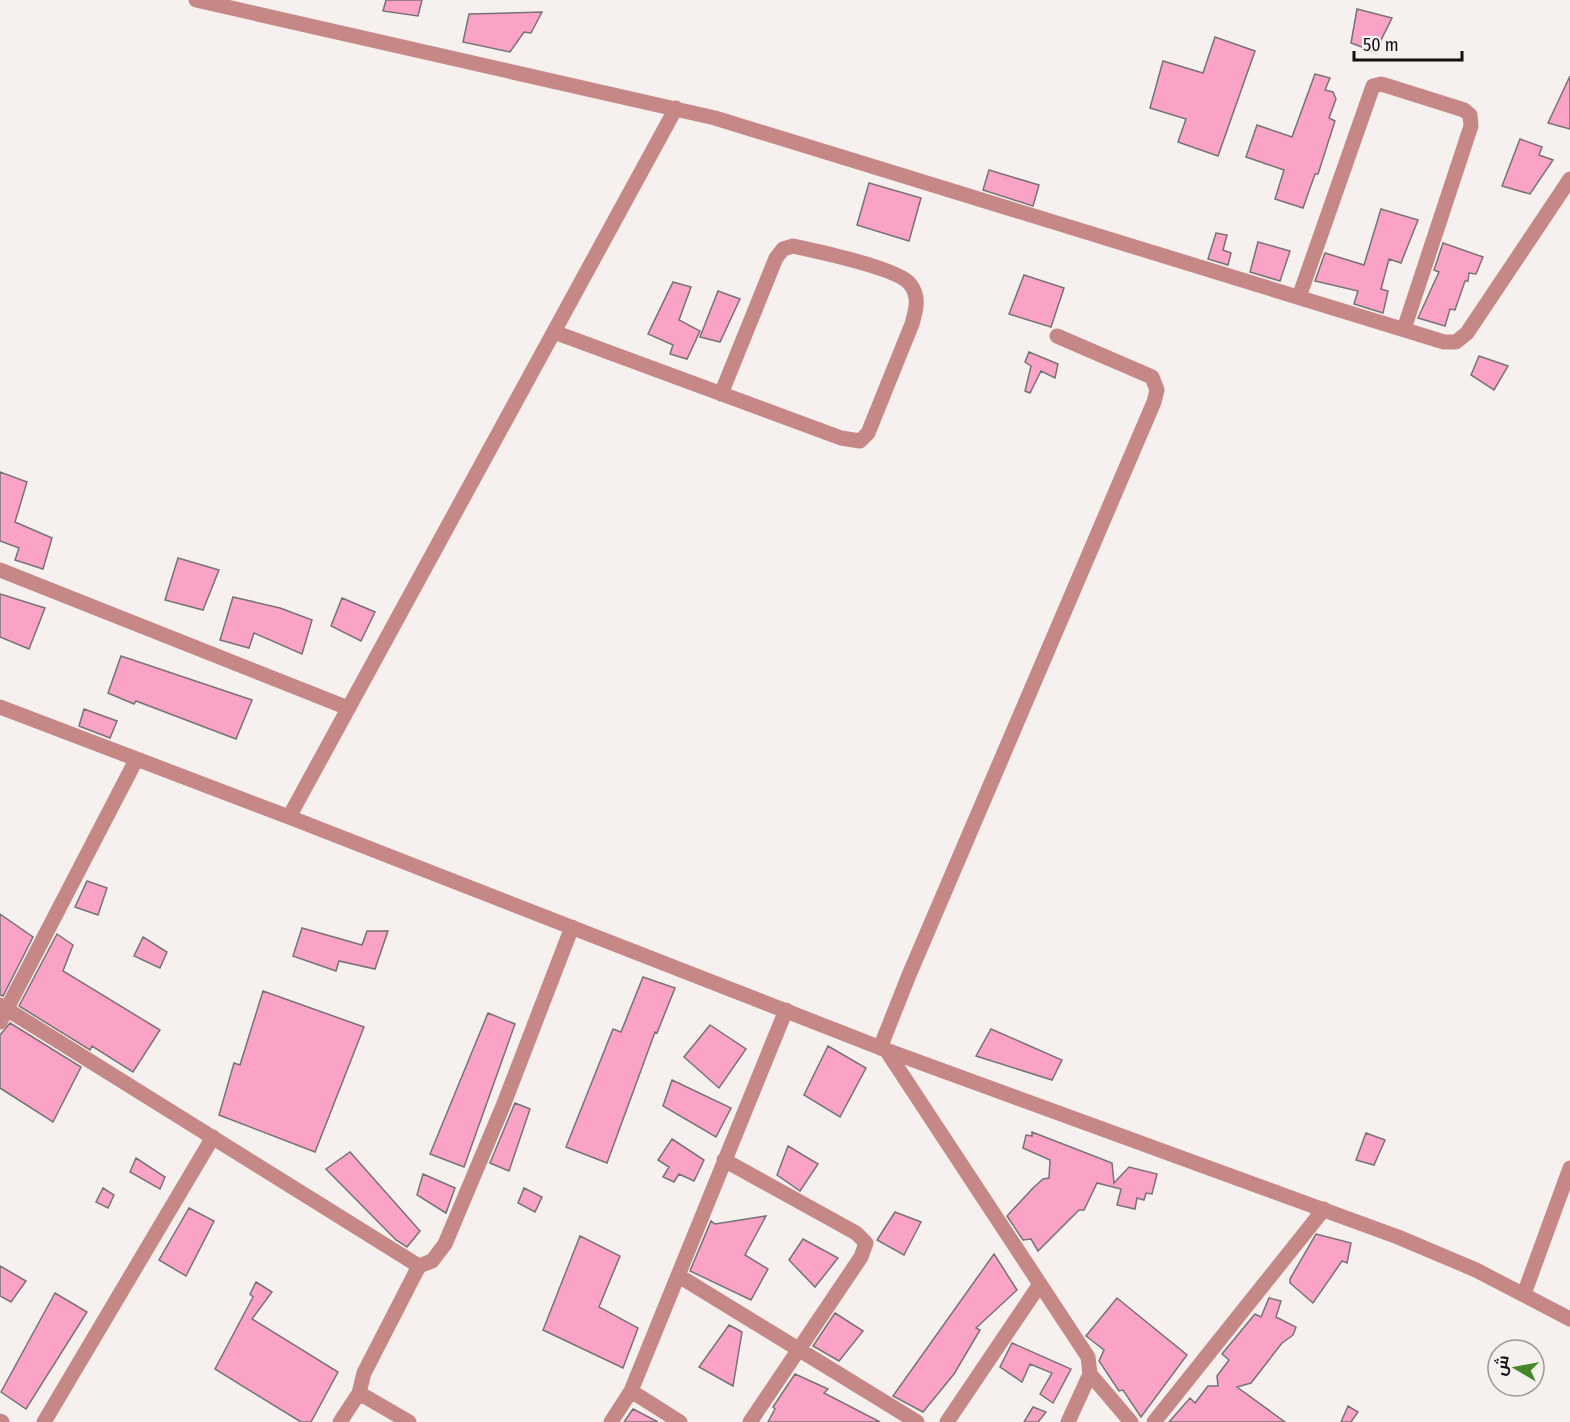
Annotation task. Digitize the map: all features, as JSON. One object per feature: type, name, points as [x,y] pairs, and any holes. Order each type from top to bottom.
[{"type":"street","points":[[196,0],[676,108],[1444,342],[1456,342],[1461,338],[1570,179]]},
{"type":"street","points":[[1299,297],[1373,86],[1381,84],[1391,87],[1464,110],[1470,115],[1471,126],[1404,329]]},
{"type":"street","points":[[289,817],[676,108]]},
{"type":"street","points":[[554,332],[721,394],[841,438],[860,441],[868,433],[912,324],[917,307],[915,291],[909,282],[891,271],[793,246],[783,249],[776,258],[721,394]]},
{"type":"street","points":[[883,1049],[909,975],[1154,402],[1157,390],[1152,377],[1057,336]]},
{"type":"street","points":[[0,570],[348,708]]},
{"type":"street","points":[[0,707],[289,817],[883,1049],[1324,1209],[1466,1266],[1570,1319]]},
{"type":"street","points":[[136,760],[2,1012],[213,1137],[419,1266]]},
{"type":"street","points":[[340,1422],[359,1393],[364,1373],[419,1266],[432,1261],[445,1244],[503,1106],[572,927]]},
{"type":"street","points":[[611,1422],[632,1391],[786,1010]]},
{"type":"street","points":[[883,1049],[1089,1357],[1090,1374],[1068,1422]]},
{"type":"street","points":[[44,1422],[213,1137]]},
{"type":"street","points":[[724,1160],[856,1233],[866,1243],[861,1257],[750,1422]]},
{"type":"street","points":[[1524,1294],[1570,1168]]},
{"type":"street","points":[[1154,1422],[1324,1209]]},
{"type":"street","points":[[679,1275],[917,1422]]},
{"type":"street","points":[[947,1422],[1040,1284]]},
{"type":"street","points":[[1090,1374],[1131,1422]]},
{"type":"street","points":[[632,1391],[680,1422]]},
{"type":"street","points":[[359,1393],[409,1422]]},
{"type":"building","points":[[386,0],[422,0],[418,16],[383,11]]},
{"type":"building","points":[[1357,9],[1392,18],[1375,52],[1351,43]]},
{"type":"building","points":[[542,12],[531,33],[524,32],[510,52],[463,42],[469,14]]},
{"type":"building","points":[[1215,37],[1255,51],[1218,156],[1178,142],[1186,119],[1150,108],[1163,61],[1203,73]]},
{"type":"building","points":[[1315,74],[1330,78],[1325,90],[1333,92],[1336,99],[1329,118],[1335,121],[1318,174],[1315,174],[1303,208],[1275,199],[1284,170],[1246,157],[1257,125],[1292,137]]},
{"type":"building","points":[[1570,76],[1570,129],[1548,123]]},
{"type":"building","points":[[1520,139],[1542,147],[1539,155],[1553,160],[1530,194],[1502,186]]},
{"type":"building","points":[[989,170],[1039,185],[1033,206],[983,190]]},
{"type":"building","points":[[869,183],[921,198],[909,241],[857,225]]},
{"type":"building","points":[[1381,209],[1418,220],[1401,263],[1389,259],[1381,289],[1388,291],[1383,313],[1354,304],[1358,291],[1315,281],[1325,253],[1364,265]]},
{"type":"building","points":[[1216,233],[1227,235],[1223,250],[1231,253],[1228,265],[1208,259]]},
{"type":"building","points":[[1258,242],[1290,251],[1280,281],[1250,272]]},
{"type":"building","points":[[1443,243],[1483,257],[1476,274],[1469,273],[1468,281],[1465,281],[1455,310],[1450,309],[1445,326],[1418,318],[1439,272],[1434,270]]},
{"type":"building","points":[[1024,275],[1064,288],[1051,327],[1009,314]]},
{"type":"building","points":[[673,282],[691,287],[679,320],[700,331],[687,359],[670,354],[673,345],[648,334]]},
{"type":"building","points":[[718,291],[740,299],[720,342],[700,337]]},
{"type":"building","points":[[1029,352],[1058,364],[1055,378],[1041,371],[1030,393],[1025,391],[1031,366],[1025,362]]},
{"type":"building","points":[[1479,356],[1508,366],[1494,390],[1471,375]]},
{"type":"building","points":[[0,472],[27,482],[15,522],[52,538],[43,569],[15,560],[19,548],[0,541]]},
{"type":"building","points":[[178,558],[219,570],[203,610],[165,600]]},
{"type":"building","points":[[0,594],[45,608],[29,649],[0,637]]},
{"type":"building","points":[[233,597],[280,608],[312,620],[302,654],[254,633],[249,648],[220,640]]},
{"type":"building","points":[[342,598],[375,612],[361,641],[331,626]]},
{"type":"building","points":[[121,656],[252,700],[236,739],[136,701],[134,704],[108,693]]},
{"type":"building","points":[[84,709],[117,721],[110,738],[79,726]]},
{"type":"building","points":[[87,881],[107,888],[98,915],[75,907]]},
{"type":"building","points":[[0,914],[33,937],[3,996],[0,995]]},
{"type":"building","points":[[302,928],[362,945],[367,931],[388,931],[375,969],[339,961],[336,971],[293,956]]},
{"type":"building","points":[[57,934],[73,945],[63,971],[160,1030],[133,1072],[92,1046],[90,1050],[19,1006]]},
{"type":"building","points":[[143,937],[167,952],[160,968],[134,956]]},
{"type":"building","points":[[643,977],[675,988],[657,1033],[655,1032],[607,1163],[566,1147],[613,1029],[621,1032]]},
{"type":"building","points":[[263,991],[364,1027],[315,1152],[219,1115],[234,1063],[240,1065]]},
{"type":"building","points":[[488,1013],[515,1024],[464,1167],[430,1154]]},
{"type":"building","points":[[10,1023],[81,1067],[53,1122],[0,1088],[0,1035]]},
{"type":"building","points":[[710,1025],[746,1049],[719,1088],[684,1057]]},
{"type":"building","points":[[991,1029],[1062,1060],[1052,1080],[976,1056]]},
{"type":"building","points":[[828,1046],[866,1068],[840,1117],[804,1095]]},
{"type":"building","points":[[672,1080],[731,1108],[716,1137],[663,1106]]},
{"type":"building","points":[[515,1103],[530,1109],[509,1171],[490,1163]]},
{"type":"building","points":[[1032,1132],[1112,1163],[1114,1183],[1129,1167],[1157,1174],[1152,1194],[1146,1193],[1144,1200],[1137,1198],[1135,1209],[1117,1205],[1121,1189],[1097,1183],[1084,1210],[1079,1210],[1038,1251],[1031,1239],[1023,1240],[1007,1216],[1033,1188],[1043,1179],[1049,1178],[1050,1160],[1023,1148],[1026,1135],[1032,1136]]},
{"type":"building","points":[[1366,1133],[1385,1140],[1374,1165],[1356,1160]]},
{"type":"building","points":[[672,1139],[704,1160],[694,1181],[679,1174],[674,1182],[663,1177],[669,1167],[658,1160]]},
{"type":"building","points":[[788,1146],[818,1164],[800,1191],[777,1175]]},
{"type":"building","points":[[350,1152],[420,1231],[407,1247],[396,1240],[326,1169]]},
{"type":"building","points":[[136,1158],[165,1177],[160,1189],[130,1172]]},
{"type":"building","points":[[423,1174],[455,1188],[446,1213],[417,1195]]},
{"type":"building","points":[[103,1188],[114,1195],[108,1208],[96,1202]]},
{"type":"building","points":[[524,1188],[542,1197],[535,1212],[518,1203]]},
{"type":"building","points":[[189,1208],[214,1221],[186,1276],[159,1260]]},
{"type":"building","points":[[895,1212],[921,1222],[904,1255],[877,1240]]},
{"type":"building","points":[[766,1216],[745,1255],[768,1269],[751,1300],[690,1271],[711,1221],[715,1224]]},
{"type":"building","points":[[1316,1234],[1351,1243],[1347,1263],[1342,1261],[1313,1303],[1290,1283],[1290,1279]]},
{"type":"building","points":[[580,1236],[620,1256],[599,1307],[638,1328],[623,1368],[543,1330]]},
{"type":"building","points":[[803,1239],[838,1258],[815,1287],[789,1260]]},
{"type":"building","points":[[994,1254],[1017,1290],[976,1328],[980,1330],[954,1374],[923,1412],[893,1396]]},
{"type":"building","points":[[0,1266],[26,1281],[11,1302],[0,1296]]},
{"type":"building","points":[[256,1282],[272,1292],[252,1319],[338,1372],[311,1422],[301,1422],[215,1369],[253,1297],[250,1294]]},
{"type":"building","points":[[55,1293],[87,1312],[26,1409],[1,1392]]},
{"type":"building","points":[[1117,1298],[1187,1355],[1141,1417],[1123,1390],[1119,1391],[1099,1361],[1104,1350],[1086,1336]]},
{"type":"building","points":[[1269,1298],[1281,1301],[1276,1317],[1296,1327],[1293,1335],[1282,1343],[1251,1383],[1237,1387],[1285,1422],[1169,1422],[1190,1398],[1195,1403],[1208,1386],[1218,1386],[1217,1376],[1229,1360],[1222,1354],[1255,1314],[1261,1317]]},
{"type":"building","points":[[835,1313],[863,1331],[839,1361],[813,1346]]},
{"type":"building","points":[[729,1325],[742,1332],[733,1386],[699,1367]]},
{"type":"building","points":[[1012,1343],[1071,1369],[1053,1403],[1040,1394],[1052,1373],[1030,1364],[1022,1382],[1000,1367]]},
{"type":"building","points":[[795,1374],[828,1389],[824,1393],[880,1422],[768,1422],[775,1409],[773,1407]]},
{"type":"building","points":[[1348,1406],[1358,1412],[1351,1422],[1341,1422]]},
{"type":"building","points":[[1033,1407],[1046,1412],[1038,1422],[1024,1422]]},
{"type":"building","points":[[633,1409],[658,1422],[624,1422]]}]
